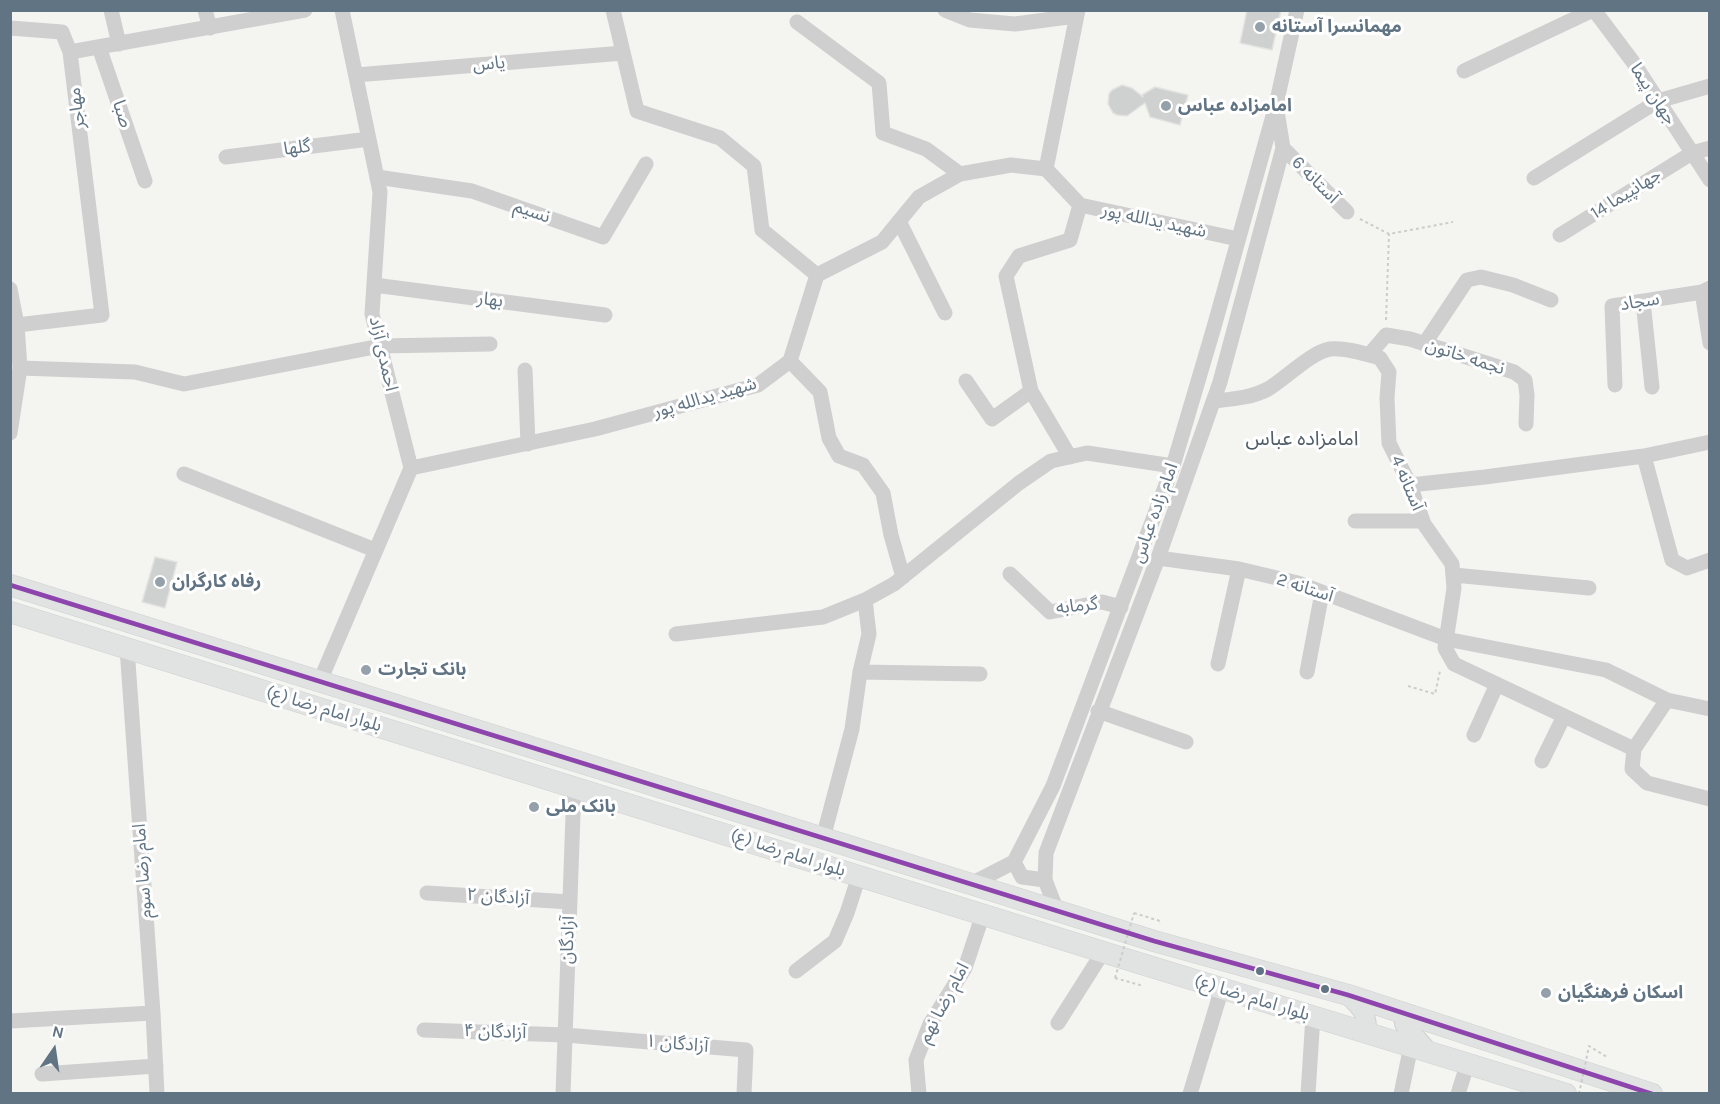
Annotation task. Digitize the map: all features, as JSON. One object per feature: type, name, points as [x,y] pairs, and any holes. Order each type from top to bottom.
[{"type":"highway","name":"بلوار امام رضا (ع)","points":[[10,585],[1154,941],[1348,995],[1652,1094]]},
{"type":"highway","name":"بلوار امام رضا (ع)","points":[[10,612],[1566,1094]]},
{"type":"main road","points":[[535,774],[543,763],[543,752]]},
{"type":"main road","points":[[581,763],[588,780],[608,797]]},
{"type":"main road","points":[[1348,995],[1359,1006],[1367,1020],[1366,1032]]},
{"type":"main road","points":[[1403,1013],[1404,1024],[1419,1048]]},
{"type":"street","points":[[111,10],[119,44]]},
{"type":"street","points":[[205,10],[210,28]]},
{"type":"street","name":"احمدی آزاد","points":[[342,10],[380,192],[372,314],[411,468]]},
{"type":"street","points":[[613,10],[637,111],[720,138],[754,166],[762,230],[818,275]]},
{"type":"street","points":[[903,577],[891,535],[883,493],[863,465],[839,456],[829,438],[820,392],[790,361],[818,275],[882,242],[919,197],[960,174],[1011,165],[1046,169],[1077,13],[1015,24],[970,20],[945,10]]},
{"type":"street","name":"امام زاده عباس","points":[[1014,862],[1053,786],[1173,466],[1276,105],[1298,10]]},
{"type":"street","points":[[1464,70],[1593,10]]},
{"type":"street","name":"جهان پیما","points":[[1593,10],[1633,62],[1710,180]]},
{"type":"street","points":[[10,28],[62,33],[70,52],[295,11]]},
{"type":"street","points":[[797,22],[879,83],[883,133],[926,149],[960,174]]},
{"type":"street","name":"صبا","points":[[99,47],[145,181]]},
{"type":"street","name":"مهاجر","points":[[14,324],[102,315],[70,52]]},
{"type":"street","name":"یاس","points":[[356,75],[623,53]]},
{"type":"street","points":[[1534,178],[1658,100],[1710,86]]},
{"type":"street","name":"امام زاده عباس","points":[[1057,911],[1045,880],[1046,853],[1158,558],[1214,401],[1283,148],[1276,105]]},
{"type":"street","name":"گلها","points":[[226,157],[369,139]]},
{"type":"street","name":"آستانه 6","points":[[1283,148],[1347,212]]},
{"type":"street","name":"جهانپیما 14","points":[[1560,235],[1692,153],[1710,148]]},
{"type":"street","name":"نسیم","points":[[377,177],[472,191],[603,237],[646,164]]},
{"type":"street","name":"شهید یدالله پور","points":[[1046,169],[1080,205],[1238,239]]},
{"type":"street","points":[[1070,457],[1031,391],[1006,276],[1018,256],[1070,240],[1080,205]]},
{"type":"street","points":[[899,221],[945,313]]},
{"type":"street","points":[[1425,344],[1467,280],[1481,277],[1513,285],[1551,300]]},
{"type":"street","name":"بهار","points":[[374,285],[605,315]]},
{"type":"street","points":[[10,288],[20,368],[10,433]]},
{"type":"street","points":[[1706,290],[1710,342]]},
{"type":"street","name":"سجاد","points":[[1615,385],[1612,306],[1706,290]]},
{"type":"street","points":[[1643,301],[1652,387]]},
{"type":"street","points":[[1214,401],[1248,397],[1269,389],[1302,364],[1329,349],[1369,355],[1386,335]]},
{"type":"street","name":"نجمه خاتون","points":[[1386,335],[1410,339],[1514,372],[1525,380],[1526,424]]},
{"type":"street","points":[[20,368],[135,372],[184,384],[380,346],[490,344]]},
{"type":"street","name":"آستانه 4","points":[[1369,355],[1380,357],[1389,372],[1387,398],[1389,443],[1410,485],[1422,521],[1452,564],[1454,588],[1445,643]]},
{"type":"street","name":"شهید یدالله پور","points":[[411,468],[595,429],[758,385],[790,361]]},
{"type":"street","points":[[525,370],[528,444]]},
{"type":"street","points":[[966,381],[992,418],[1031,391]]},
{"type":"street","points":[[1410,485],[1644,456],[1710,442]]},
{"type":"street","points":[[676,634],[823,617],[865,600],[903,577],[1019,483],[1051,461],[1087,453],[1173,466]]},
{"type":"street","points":[[1644,456],[1672,560],[1687,568],[1710,560]]},
{"type":"street","points":[[320,681],[411,468]]},
{"type":"street","points":[[184,474],[375,550]]},
{"type":"street","points":[[1355,521],[1422,521]]},
{"type":"street","name":"آستانه 2","points":[[1158,558],[1239,569],[1298,583],[1445,643],[1606,670],[1667,700],[1710,709]]},
{"type":"street","points":[[1218,664],[1239,569]]},
{"type":"street","name":"گرمابه","points":[[1010,574],[1050,612],[1102,602],[1121,607]]},
{"type":"street","points":[[1454,575],[1589,588]]},
{"type":"street","points":[[1307,672],[1322,593]]},
{"type":"street","points":[[823,838],[852,729],[860,672],[869,634],[865,600]]},
{"type":"street","points":[[1445,643],[1454,664],[1634,749]]},
{"type":"street","name":"امام رضا سوم","points":[[127,648],[157,1094]]},
{"type":"street","points":[[860,672],[980,674]]},
{"type":"street","points":[[1474,735],[1497,684]]},
{"type":"street","points":[[1667,700],[1634,749],[1632,769],[1647,783],[1710,799]]},
{"type":"street","points":[[1098,711],[1186,742]]},
{"type":"street","points":[[1542,761],[1564,716]]},
{"type":"street","name":"آزادگان","points":[[563,1094],[574,787]]},
{"type":"street","points":[[971,884],[1014,862],[1022,877],[1045,880]]},
{"type":"street","points":[[796,971],[835,941],[859,876]]},
{"type":"street","name":"آزادگان ۲","points":[[427,893],[570,902]]},
{"type":"street","name":"امام رضا نهم","points":[[919,1094],[916,1060],[930,1024],[965,968],[983,914]]},
{"type":"street","points":[[1058,1023],[1103,952]]},
{"type":"street","points":[[1190,1094],[1222,988]]},
{"type":"street","points":[[10,1021],[153,1013]]},
{"type":"street","points":[[1308,1094],[1313,1016]]},
{"type":"street","name":"آزادگان ۴","points":[[424,1030],[565,1035]]},
{"type":"street","name":"آزادگان ۱","points":[[565,1035],[746,1050],[744,1094]]},
{"type":"street","points":[[1401,1094],[1419,1048]]},
{"type":"street","points":[[1458,1094],[1468,1062]]},
{"type":"street","points":[[42,1074],[156,1066]]},
{"type":"path","points":[[1347,212],[1389,234],[1453,222]]},
{"type":"path","points":[[1386,335],[1389,234]]},
{"type":"path","points":[[1408,686],[1436,694],[1445,643]]},
{"type":"path","points":[[1115,978],[1134,913]]},
{"type":"path","points":[[1579,1094],[1589,1046],[1607,1057]]},
{"type":"building","name":"مهمانسرا آستانه","points":[[1247,10],[1281,10],[1272,50],[1240,43]]},
{"type":"building","points":[[1122,85],[1132,88],[1143,97],[1142,95],[1155,87],[1188,95],[1180,125],[1150,117],[1145,103],[1127,116],[1113,113],[1108,104],[1109,94]]},
{"type":"building","name":"رفاه کارگران","points":[[155,557],[177,562],[165,608],[142,602]]},
{"type":"transit line","points":[[10,585],[1154,941],[1348,995],[1652,1094]]},
{"type":"place","name":"مهمانسرا آستانه","points":[[1260,27]]},
{"type":"place","name":"امامزاده عباس","points":[[1166,106]]},
{"type":"place","name":"رفاه کارگران","points":[[160,582]]},
{"type":"place","name":"بانک تجارت","points":[[366,670]]},
{"type":"place","name":"بانک ملی","points":[[534,807]]},
{"type":"place","name":"اسکان فرهنگیان","points":[[1546,993]]},
{"type":"district","name":"امامزاده عباس","points":[[1302,439]]}]
